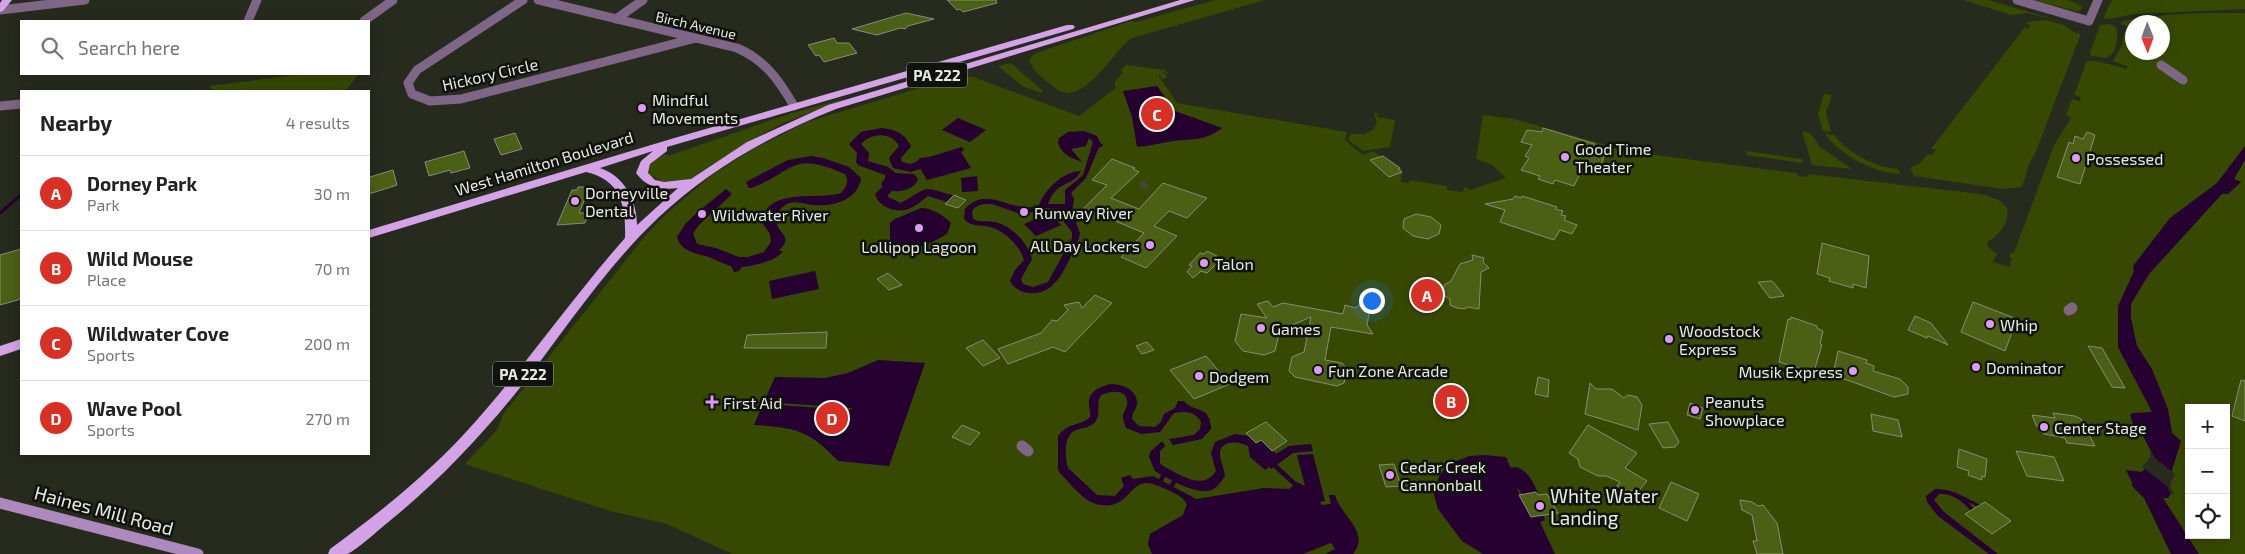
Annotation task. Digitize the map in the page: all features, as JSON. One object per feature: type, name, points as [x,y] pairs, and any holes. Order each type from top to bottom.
[{"type":"main road","points":[[0,9],[7,0]]},
{"type":"main road","name":"West Hamilton Boulevard","points":[[370,234],[794,106],[1161,0]]},
{"type":"main road","name":"PA 222","points":[[336,554],[382,520],[411,495],[480,426],[631,239],[653,216],[696,180],[757,141],[832,106],[1190,0]]},
{"type":"main road","points":[[676,142],[654,155],[645,163],[642,173],[645,179],[655,184],[667,186],[696,180]]},
{"type":"main road","points":[[583,169],[602,171],[610,175],[620,187],[628,200],[631,214],[631,239]]},
{"type":"main road","points":[[0,351],[20,344]]},
{"type":"street","points":[[0,9],[85,0]]},
{"type":"street","points":[[248,20],[257,0]]},
{"type":"street","points":[[365,20],[392,0]]},
{"type":"street","name":"Hickory Circle","points":[[523,0],[418,70],[408,83],[412,94],[425,100],[436,102],[461,99],[696,38]]},
{"type":"street","name":"Birch Avenue","points":[[538,0],[737,48],[760,58],[768,66],[794,106]]},
{"type":"street","points":[[616,19],[643,0]]},
{"type":"street","points":[[2016,0],[2088,21],[2098,0]]},
{"type":"street","points":[[2161,65],[2183,80]]},
{"type":"street","points":[[0,106],[20,104]]},
{"type":"street","name":"Haines Mill Road","points":[[0,503],[198,554]]},
{"type":"green space","points":[[1215,0],[1265,0],[1132,38],[1091,82],[1072,93],[1062,92],[1055,88],[1037,73],[1029,60],[1039,52],[1131,21],[1136,22]]},
{"type":"green space","points":[[1963,0],[1989,0],[2062,22],[2027,13],[2012,15]]},
{"type":"green space","points":[[2033,0],[2068,0],[2082,6],[2080,12]]},
{"type":"green space","points":[[2112,0],[2245,0],[2245,9],[2136,14],[2109,19],[2103,18]]},
{"type":"green space","points":[[2245,13],[2245,554],[733,554],[664,523],[610,511],[465,464],[497,430],[504,413],[645,236],[665,215],[711,176],[751,150],[807,122],[956,77],[973,77],[1079,116],[1116,88],[1114,83],[1123,72],[1120,71],[1126,65],[1165,70],[1168,74],[1160,71],[1167,76],[1166,78],[1162,79],[1158,75],[1177,103],[1347,132],[1345,140],[1363,155],[1373,151],[1402,169],[1401,182],[1409,183],[1409,180],[1447,186],[1447,190],[1462,192],[1465,187],[1470,190],[1506,178],[1491,164],[1476,159],[1483,115],[1514,119],[1613,147],[1625,153],[1638,154],[1640,157],[1649,157],[1648,154],[1796,173],[1798,176],[1809,177],[1808,174],[1981,194],[1999,200],[2007,208],[2005,224],[1995,237],[1987,242],[1988,247],[1997,254],[1993,262],[2009,267],[2012,259],[2009,257],[2011,253],[2014,253],[2054,145],[2071,118],[2066,115],[2072,99],[2080,101],[2081,97],[2074,95],[2087,61],[2097,61],[2127,69],[2127,66],[2113,61],[2122,45],[2124,32],[2125,60],[2170,60],[2170,15],[2166,15]]},
{"type":"green space","points":[[2046,20],[2064,25],[2080,34],[2080,36],[2021,187],[2004,189],[1914,176],[1910,168],[1920,163],[1927,155],[1932,155],[1936,149],[1931,149],[2025,27],[2028,29],[2030,26],[2026,22]]},
{"type":"green space","points":[[2109,24],[2116,27],[2117,31],[2117,40],[2113,52],[2107,58],[2091,56],[2090,53],[2100,25]]},
{"type":"green space","points":[[1011,63],[1043,91],[1041,93],[1022,86],[998,66]]},
{"type":"green space","points":[[294,75],[358,75],[346,90],[212,90],[209,86]]},
{"type":"green space","points":[[1824,94],[1832,95],[1826,112],[1831,132],[1823,131],[1818,114]]},
{"type":"green space","points":[[847,98],[784,123],[749,141],[687,181],[662,182],[648,174],[651,162],[665,154],[668,156],[789,114]]},
{"type":"green space","points":[[1374,113],[1378,113],[1377,117],[1395,120],[1390,147],[1363,151],[1348,140],[1351,134],[1365,134],[1374,129],[1377,122]]},
{"type":"green space","points":[[1802,131],[1810,133],[1820,147],[1852,169],[1812,165]]},
{"type":"green space","points":[[1825,134],[1834,135],[1847,148],[1871,162],[1898,169],[1900,174],[1879,170],[1858,162],[1839,149]]},
{"type":"green space","points":[[1746,151],[1802,159],[1803,163],[1747,155]]},
{"type":"shaded area","points":[[1157,86],[1175,111],[1222,128],[1209,136],[1198,139],[1137,147],[1132,117],[1123,91]]},
{"type":"shaded area","points":[[958,118],[986,130],[970,142],[942,130]]},
{"type":"shaded area","name":"Runway River","points":[[1084,131],[1097,136],[1101,144],[1103,144],[1102,147],[1099,147],[1086,178],[1071,193],[1074,199],[1071,219],[1079,217],[1076,223],[1080,233],[1079,238],[1066,266],[1055,283],[1048,289],[1039,292],[1029,293],[1020,291],[1010,281],[1015,270],[1024,260],[1018,248],[1010,238],[998,230],[971,224],[966,221],[964,219],[965,209],[974,202],[983,199],[992,199],[1020,207],[1039,205],[1050,187],[1056,182],[1068,174],[1081,171],[1073,180],[1056,191],[1048,204],[1065,204],[1065,190],[1083,175],[1093,142],[1089,138],[1086,146],[1071,149],[1082,162],[1078,161],[1065,153],[1058,143],[1059,138],[1068,132]],"holes":[[[992,204],[1018,213],[1034,212],[1044,208],[1064,209],[1064,222],[1072,232],[1072,238],[1048,282],[1033,287],[1023,284],[1021,279],[1032,259],[1022,240],[1018,235],[1001,224],[973,219],[972,213],[976,207]]]},
{"type":"shaded area","points":[[2245,146],[2245,160],[2234,179],[2241,182],[2228,194],[2222,194],[2149,274],[2131,304],[2131,318],[2137,346],[2152,369],[2168,409],[2172,433],[2181,441],[2167,486],[2171,494],[2168,498],[2163,498],[2185,532],[2185,539],[2189,539],[2199,554],[2171,554],[2144,498],[2132,486],[2126,470],[2142,472],[2154,457],[2142,434],[2135,430],[2130,415],[2133,413],[2152,412],[2118,347],[2118,306],[2134,271],[2133,266],[2170,218],[2217,183]]},
{"type":"shaded area","points":[[962,147],[964,150],[961,152],[971,168],[927,180],[916,161],[919,158],[929,157]]},
{"type":"shaded area","name":"Wildwater River","points":[[811,156],[849,167],[861,178],[859,186],[849,197],[836,203],[812,205],[792,202],[783,207],[775,216],[777,225],[786,239],[779,250],[783,252],[779,255],[764,262],[742,267],[739,271],[734,272],[731,266],[685,249],[679,242],[677,237],[686,223],[726,189],[732,194],[693,233],[697,244],[716,248],[739,257],[748,257],[764,252],[771,242],[770,234],[761,221],[766,210],[774,203],[795,197],[841,193],[846,186],[847,180],[845,174],[827,167],[803,163],[751,188],[749,188],[746,182],[788,160]]},
{"type":"shaded area","points":[[895,173],[914,174],[918,179],[912,187],[901,191],[885,188],[881,184],[886,177]]},
{"type":"shaded area","points":[[977,176],[978,191],[962,192],[961,178]]},
{"type":"shaded area","name":"Lollipop Lagoon","points":[[921,208],[937,212],[951,223],[947,234],[920,247],[897,248],[890,245],[890,223]]},
{"type":"shaded area","points":[[1050,213],[1061,225],[1036,236],[1024,224]]},
{"type":"shaded area","points":[[815,271],[819,289],[772,299],[769,281]]},
{"type":"shaded area","points":[[878,360],[925,363],[889,466],[838,461],[819,443],[801,432],[754,425],[763,404],[851,410],[852,408],[764,402],[775,377],[825,378],[848,373]]},
{"type":"shaded area","points":[[1110,384],[1124,386],[1135,395],[1137,404],[1132,419],[1139,426],[1155,427],[1161,422],[1164,414],[1175,408],[1178,401],[1184,401],[1208,416],[1211,429],[1202,439],[1173,445],[1169,439],[1194,435],[1200,429],[1201,422],[1199,418],[1186,412],[1174,413],[1160,432],[1142,434],[1126,428],[1123,414],[1127,400],[1123,393],[1110,392],[1101,395],[1095,422],[1090,426],[1074,431],[1070,434],[1066,443],[1068,468],[1097,495],[1115,496],[1124,486],[1121,478],[1130,475],[1133,479],[1153,476],[1196,499],[1264,488],[1289,489],[1297,482],[1305,486],[1297,455],[1313,454],[1325,501],[1320,502],[1322,505],[1331,504],[1329,495],[1335,495],[1357,531],[1358,546],[1353,554],[1325,554],[1335,549],[1331,543],[1303,554],[1152,554],[1148,544],[1150,534],[1183,515],[1187,504],[1183,499],[1160,486],[1146,483],[1135,487],[1121,501],[1114,504],[1096,504],[1081,495],[1058,469],[1058,436],[1070,426],[1090,417],[1089,400],[1092,393]]},
{"type":"shaded area","points":[[1235,434],[1249,436],[1257,443],[1261,440],[1276,454],[1289,446],[1311,444],[1313,451],[1293,453],[1271,469],[1269,467],[1265,470],[1250,457],[1248,446],[1235,442],[1226,444],[1220,450],[1225,476],[1215,488],[1209,491],[1201,491],[1184,486],[1155,471],[1149,457],[1150,452],[1161,442],[1164,443],[1165,446],[1160,451],[1160,463],[1163,466],[1183,477],[1198,481],[1204,480],[1211,477],[1216,471],[1211,453],[1215,442]]},
{"type":"shaded area","points":[[1470,456],[1506,457],[1510,467],[1527,480],[1531,487],[1517,489],[1531,517],[1543,515],[1545,520],[1540,522],[1555,554],[1483,554],[1462,541],[1438,509],[1434,495],[1439,477],[1448,464]]},
{"type":"shaded area","points":[[1935,489],[1953,492],[1981,505],[1978,507],[1968,502],[1974,509],[1971,511],[1961,501],[1953,496],[1944,494],[1939,494],[1934,500],[1944,512],[1998,554],[1989,554],[1938,516],[1927,502],[1926,496]]},
{"type":"pier","points":[[2149,453],[2152,453],[2154,457],[2175,474],[2170,485],[2174,494],[2171,494],[2167,486],[2142,467],[2151,456]]},
{"type":"building","points":[[947,0],[996,0],[997,3],[963,12],[960,9],[957,10]]},
{"type":"building","points":[[906,13],[934,19],[908,26],[905,29],[900,28],[877,35],[852,29]]},
{"type":"building","points":[[834,38],[837,43],[849,43],[857,53],[824,62],[819,55],[816,56],[808,45]]},
{"type":"building","name":"Good Time Theater","points":[[1543,128],[1595,144],[1590,149],[1605,153],[1601,166],[1586,162],[1574,186],[1555,180],[1553,184],[1538,179],[1540,176],[1521,170],[1529,158],[1525,156],[1532,145],[1521,142],[1527,130],[1542,132]]},
{"type":"building","name":"Possessed","points":[[2087,132],[2095,135],[2080,184],[2057,177],[2069,142],[2073,144],[2075,136],[2083,139]]},
{"type":"building","points":[[515,133],[522,149],[501,155],[494,139]]},
{"type":"building","points":[[464,151],[470,168],[451,173],[450,170],[429,176],[425,162]]},
{"type":"building","points":[[1383,156],[1400,168],[1398,169],[1402,172],[1389,177],[1370,160]]},
{"type":"building","points":[[1112,159],[1135,168],[1133,169],[1139,172],[1111,198],[1139,209],[1163,183],[1207,198],[1187,218],[1169,211],[1154,226],[1177,236],[1146,268],[1121,257],[1144,233],[1084,208],[1107,185],[1092,180]]},
{"type":"building","points":[[393,170],[397,185],[370,194],[370,177]]},
{"type":"building","name":"Dorneyville Dental","points":[[578,187],[590,187],[579,213],[589,213],[585,223],[557,225],[572,190],[577,190]]},
{"type":"building","points":[[954,195],[966,200],[958,208],[945,204]]},
{"type":"building","points":[[1515,196],[1521,198],[1522,196],[1557,207],[1555,209],[1563,211],[1561,215],[1566,216],[1564,220],[1577,225],[1572,234],[1560,230],[1554,240],[1500,222],[1505,210],[1485,204],[1513,199]]},
{"type":"building","points":[[1416,214],[1431,217],[1441,225],[1439,234],[1428,239],[1413,236],[1403,228],[1404,219]]},
{"type":"building","points":[[1822,243],[1869,256],[1866,288],[1853,284],[1853,288],[1829,281],[1830,278],[1817,274]]},
{"type":"building","points":[[20,249],[20,299],[0,305],[0,255]]},
{"type":"building","name":"Talon","points":[[1207,251],[1217,256],[1214,258],[1219,261],[1207,273],[1201,271],[1193,278],[1187,272],[1192,266],[1189,265],[1200,253],[1204,254]]},
{"type":"building","points":[[1472,255],[1484,258],[1483,262],[1489,268],[1481,272],[1479,309],[1457,308],[1450,305],[1450,299],[1445,296],[1444,285],[1451,281],[1460,264],[1473,260]]},
{"type":"building","points":[[888,273],[902,285],[889,290],[877,279]]},
{"type":"building","points":[[1772,281],[1784,296],[1770,298],[1758,282]]},
{"type":"building","points":[[1095,295],[1112,303],[1065,352],[1053,347],[1008,364],[998,349],[1041,333],[1052,320],[1057,321],[1068,310],[1064,305],[1079,302],[1082,308]]},
{"type":"building","points":[[1372,297],[1367,325],[1373,334],[1331,327],[1325,360],[1342,363],[1347,369],[1344,383],[1337,386],[1295,377],[1289,371],[1292,357],[1304,352],[1311,317],[1280,330],[1275,351],[1264,355],[1243,351],[1235,341],[1241,314],[1267,318],[1257,304],[1268,301],[1273,307],[1283,303],[1343,314],[1345,305],[1355,308]]},
{"type":"building","name":"Whip","points":[[1973,302],[2017,319],[2005,351],[1961,332]]},
{"type":"building","points":[[1915,316],[1931,323],[1948,345],[1908,330]]},
{"type":"building","points":[[1791,317],[1817,326],[1817,328],[1823,331],[1820,344],[1822,345],[1812,378],[1805,370],[1779,362],[1788,319],[1790,320]]},
{"type":"building","points":[[827,332],[826,348],[744,348],[747,335]]},
{"type":"building","points":[[983,340],[1000,358],[983,366],[966,348]]},
{"type":"building","points":[[1147,342],[1154,350],[1142,354],[1136,346]]},
{"type":"building","points":[[2088,346],[2102,348],[2125,388],[2112,387]]},
{"type":"building","points":[[1838,351],[1867,360],[1866,363],[1874,366],[1873,371],[1900,379],[1908,387],[1908,394],[1894,397],[1833,375]]},
{"type":"building","name":"Dodgem","points":[[1206,356],[1230,384],[1194,399],[1170,370]]},
{"type":"building","points":[[1538,377],[1549,380],[1548,397],[1535,394]]},
{"type":"building","points":[[2241,380],[2245,381],[2245,421],[2232,416]]},
{"type":"building","points":[[1590,383],[1596,389],[1612,389],[1624,398],[1628,395],[1637,397],[1642,405],[1638,430],[1585,414]]},
{"type":"building","points":[[1445,388],[1467,409],[1456,414],[1434,393]]},
{"type":"building","name":"Peanuts Showplace","points":[[1690,403],[1703,408],[1700,419],[1687,415]]},
{"type":"building","points":[[2053,413],[2075,416],[2081,419],[2095,446],[2067,443],[2065,438],[2044,434],[2036,425],[2032,415],[2055,418]]},
{"type":"building","points":[[1871,414],[1898,420],[1902,437],[1873,431]]},
{"type":"building","points":[[1266,422],[1287,441],[1272,451],[1261,440],[1256,443],[1246,433]]},
{"type":"building","points":[[1668,422],[1679,442],[1675,447],[1663,448],[1649,424]]},
{"type":"building","points":[[962,425],[980,433],[970,445],[952,437]]},
{"type":"building","points":[[1588,425],[1637,453],[1625,468],[1647,481],[1636,494],[1631,490],[1629,493],[1617,486],[1620,482],[1606,476],[1598,476],[1580,467],[1578,459],[1569,453]]},
{"type":"building","points":[[1959,449],[1987,459],[1985,477],[1982,476],[1982,480],[1968,475],[1969,471],[1957,467]]},
{"type":"building","points":[[2016,451],[2054,457],[2064,481],[2027,476]]},
{"type":"building","name":"Cedar Creek Cannonball","points":[[1394,464],[1401,486],[1386,487],[1379,465]]},
{"type":"building","points":[[1671,482],[1699,494],[1687,521],[1659,508]]},
{"type":"building","name":"White Water Landing","points":[[1536,492],[1538,495],[1547,494],[1558,513],[1531,517],[1519,495]]},
{"type":"building","points":[[1740,500],[1752,502],[1758,506],[1763,505],[1777,523],[1783,554],[1757,554],[1753,541],[1757,541],[1752,515],[1742,510]]},
{"type":"building","points":[[1985,502],[2011,521],[1992,534],[1965,514]]},
{"type":"waterway","points":[[928,162],[911,168],[897,165],[895,158],[905,146],[902,140],[889,132],[873,132],[865,135],[855,144],[863,153],[862,162],[869,166],[884,169],[891,174],[892,184],[881,194],[888,203],[895,206],[905,206],[927,192],[950,199]]},
{"type":"waterway","points":[[0,213],[20,196]]},
{"type":"waterway","points":[[1273,464],[1297,486]]},
{"type":"waterway","points":[[1516,473],[1523,480],[1530,493]]},
{"type":"waterway","points":[[1161,480],[1163,476]]},
{"type":"waterway","points":[[1543,515],[1545,520]]},
{"type":"tunnel","points":[[1142,187],[1146,183]]},
{"type":"place","name":"Mindful Movements","points":[[642,108]]},
{"type":"place","name":"Wildwater Cove","points":[[1157,114]]},
{"type":"place","name":"Good Time Theater","points":[[1565,157]]},
{"type":"place","name":"Possessed","points":[[2076,158]]},
{"type":"place","name":"Dorneyville Dental","points":[[575,201]]},
{"type":"place","name":"Runway River","points":[[1024,212]]},
{"type":"place","name":"Wildwater River","points":[[702,214]]},
{"type":"place","name":"Lollipop Lagoon","points":[[919,228]]},
{"type":"place","name":"All Day Lockers","points":[[1150,245]]},
{"type":"place","name":"Talon","points":[[1204,263]]},
{"type":"place","name":"Dorney Park","points":[[1427,295]]},
{"type":"place","name":"Whip","points":[[1990,324]]},
{"type":"place","name":"Games","points":[[1261,328]]},
{"type":"place","name":"Woodstock Express","points":[[1669,339]]},
{"type":"place","name":"Dominator","points":[[1976,367]]},
{"type":"place","name":"Fun Zone Arcade","points":[[1318,370]]},
{"type":"place","name":"Musik Express","points":[[1853,371]]},
{"type":"place","name":"Dodgem","points":[[1199,376]]},
{"type":"place","name":"Wild Mouse","points":[[1451,401]]},
{"type":"place","name":"First Aid","points":[[712,402]]},
{"type":"place","name":"Peanuts Showplace","points":[[1695,410]]},
{"type":"place","name":"Wave Pool","points":[[832,418]]},
{"type":"place","name":"Center Stage","points":[[2044,427]]},
{"type":"place","name":"Cedar Creek Cannonball","points":[[1390,475]]},
{"type":"place","name":"White Water Landing","points":[[1540,506]]}]
